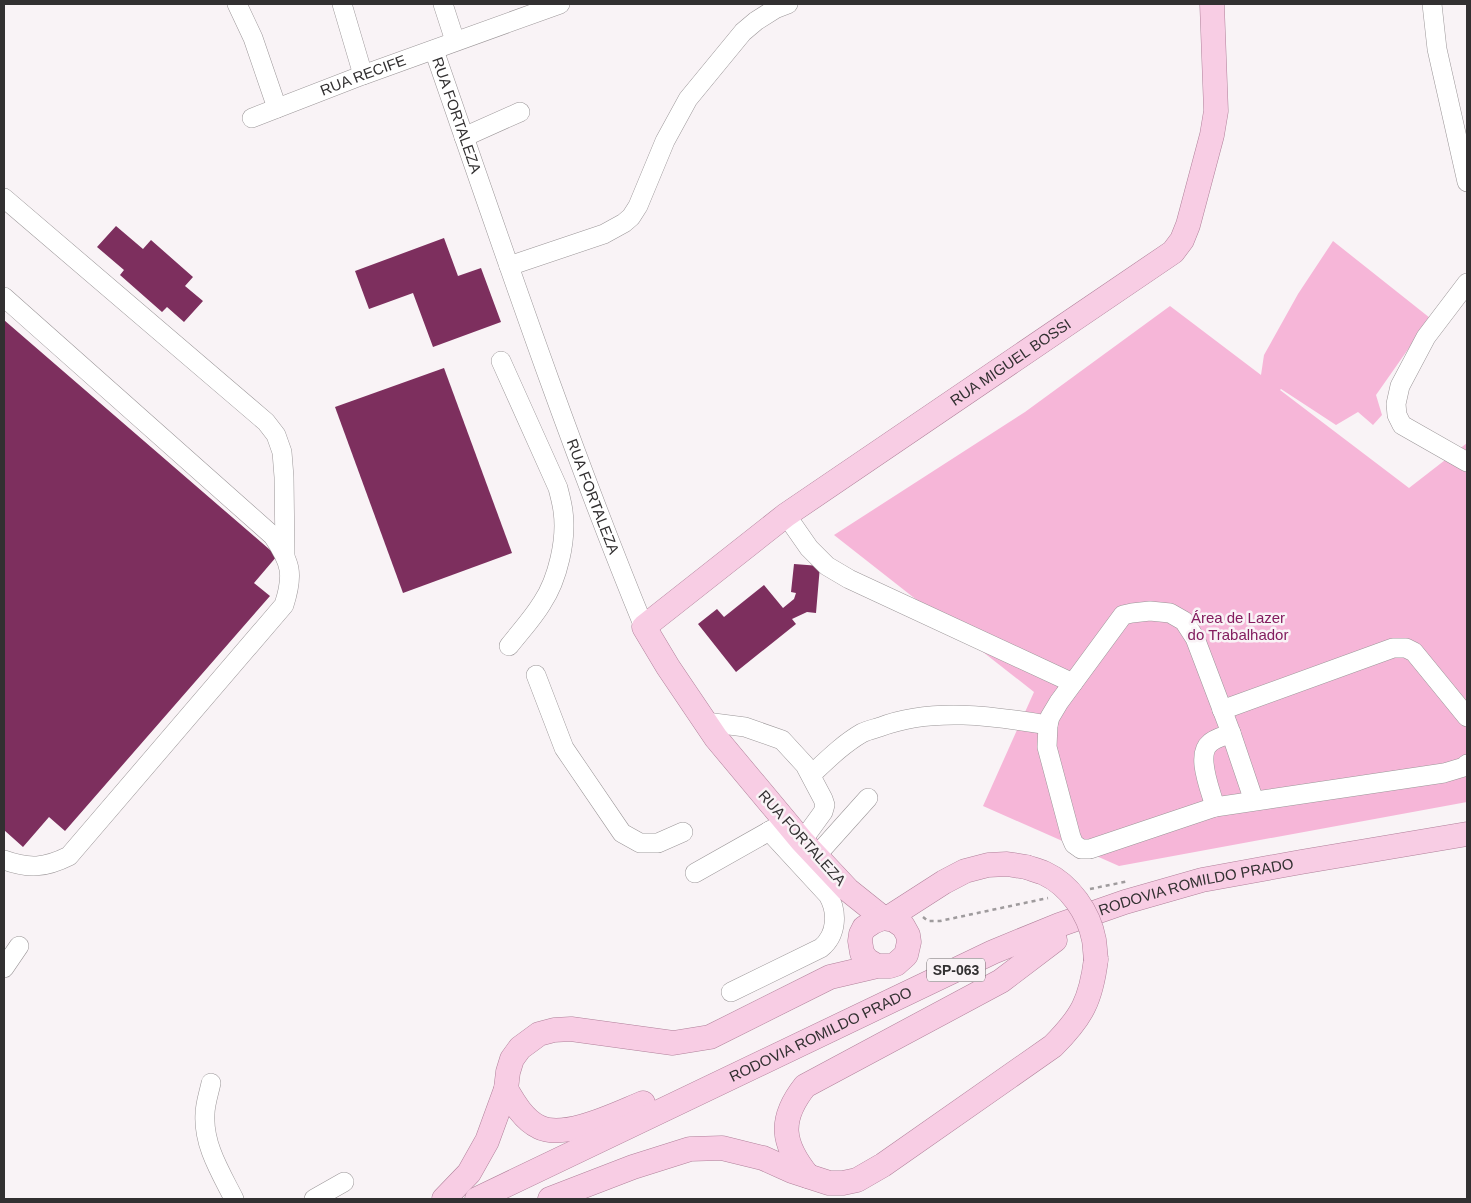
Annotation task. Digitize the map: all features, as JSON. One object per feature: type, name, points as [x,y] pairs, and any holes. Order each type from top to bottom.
[{"type":"main road","name":"RUA MIGUEL BOSSI","points":[[644,627],[786,515],[1173,252],[1182,240],[1188,225],[1212,135],[1216,111],[1212,4]]},
{"type":"main road","name":"RUA FORTALEZA","points":[[644,627],[668,667],[777,826],[809,849],[848,890],[886,918]]},
{"type":"main road","name":"RODOVIA ROMILDO PRADO","points":[[477,1199],[993,952],[1059,925],[1124,902],[1202,880],[1467,834]]},
{"type":"main road","name":"RODOVIA ROMILDO PRADO","points":[[498,1199],[717,1091],[886,1011],[1128,910],[1204,888],[1467,843]]},
{"type":"main road","points":[[550,1199],[633,1166],[690,1149],[722,1148],[755,1156],[792,1172],[828,1183],[843,1183],[857,1180],[883,1165],[1053,1046],[1078,1016],[1089,995],[1094,979],[1096,959],[1094,939],[1082,908],[1071,893],[1059,882],[1045,873],[1026,867],[1007,864],[988,866],[965,871],[886,918],[873,922],[864,928],[861,937],[830,977]]},
{"type":"main road","points":[[908,935],[944,882]]},
{"type":"main road","name":"RUA FORTALEZA","points":[[848,890],[861,937]]},
{"type":"main road","points":[[444,1199],[469,1173],[487,1141],[506,1089],[512,1059],[520,1048],[539,1034],[554,1030],[571,1029],[673,1043],[710,1037],[830,977],[877,966],[890,966],[902,960],[908,948],[908,935],[903,926],[898,922],[886,918]]},
{"type":"main road","points":[[861,937],[862,953],[877,966]]},
{"type":"main road","points":[[808,1176],[796,1162],[789,1147],[786,1131],[788,1114],[795,1099],[806,1086],[1001,981],[1055,940]]},
{"type":"main road","points":[[506,1089],[516,1107],[538,1127],[551,1131],[564,1130],[579,1128],[694,1083],[763,1062]]},
{"type":"street","points":[[237,4],[253,38],[277,108]]},
{"type":"street","points":[[342,4],[363,75]]},
{"type":"street","points":[[443,4],[456,41]]},
{"type":"street","points":[[509,266],[604,234],[615,229],[631,217],[638,206],[665,141],[688,99],[743,32],[774,9],[788,4]]},
{"type":"street","points":[[1432,4],[1437,49],[1467,182]]},
{"type":"street","name":"RUA RECIFE","points":[[252,118],[552,5]]},
{"type":"street","name":"RUA FORTALEZA","points":[[434,50],[547,373],[606,534],[644,627]]},
{"type":"street","points":[[464,137],[520,112]]},
{"type":"street","points":[[4,198],[266,422],[276,435],[282,452],[285,554]]},
{"type":"street","points":[[1467,283],[1426,337],[1400,386],[1396,404],[1397,415],[1402,425],[1467,462]]},
{"type":"street","points":[[4,297],[273,536],[285,554],[290,569],[290,587],[284,605],[69,856],[55,863],[34,867],[16,865],[4,860]]},
{"type":"street","points":[[500,361],[558,488],[563,510],[564,530],[561,555],[553,581],[543,603],[509,646]]},
{"type":"street","points":[[786,515],[809,548],[827,566],[849,579],[1073,683]]},
{"type":"street","points":[[1254,801],[1231,732],[1195,638],[1184,621],[1170,613],[1150,611],[1132,612],[1123,615],[1073,683],[1050,717],[1048,725],[1047,747],[1068,828],[1074,844],[1081,849],[1090,849],[1215,807],[1444,773],[1464,767],[1467,764]]},
{"type":"street","points":[[1222,710],[1392,648],[1406,648],[1414,652],[1467,717]]},
{"type":"street","points":[[536,675],[564,748],[622,833],[640,843],[658,843],[683,832]]},
{"type":"street","points":[[811,775],[833,754],[862,733],[897,720],[939,714],[996,718],[1048,725]]},
{"type":"street","points":[[706,722],[744,726],[782,740],[805,765],[825,805],[809,849]]},
{"type":"street","points":[[1215,807],[1203,764],[1204,752],[1210,743],[1231,732]]},
{"type":"street","points":[[809,849],[862,805],[825,805]]},
{"type":"street","points":[[695,873],[777,826],[828,895],[835,911],[833,928],[826,944],[821,948],[731,992]]},
{"type":"street","points":[[4,968],[19,946]]},
{"type":"street","points":[[211,1083],[204,1114],[208,1145],[234,1199]]},
{"type":"street","points":[[314,1199],[344,1182]]},
{"type":"green space","name":"Área de Lazer do Trabalhador","points":[[1333,241],[1430,318],[1376,395],[1382,415],[1373,425],[1358,412],[1336,425],[1280,390],[1409,488],[1467,443],[1467,802],[1119,866],[983,806],[1034,692],[834,535],[1025,412],[1170,306],[1261,375],[1264,355],[1298,294]]},
{"type":"building","points":[[116,226],[143,249],[151,240],[193,277],[185,286],[203,301],[184,322],[167,307],[162,312],[120,275],[124,270],[97,247]]},
{"type":"building","points":[[444,238],[458,276],[481,268],[501,322],[433,347],[413,293],[369,309],[355,271]]},
{"type":"building","points":[[4,320],[277,556],[254,583],[270,596],[65,831],[49,817],[23,847],[4,830]]},
{"type":"building","points":[[444,368],[512,553],[403,593],[335,407]]},
{"type":"building","points":[[794,564],[820,566],[816,613],[807,612],[792,619],[796,624],[736,672],[698,624],[717,609],[724,617],[764,585],[783,608],[794,599],[796,593],[791,592]]}]
